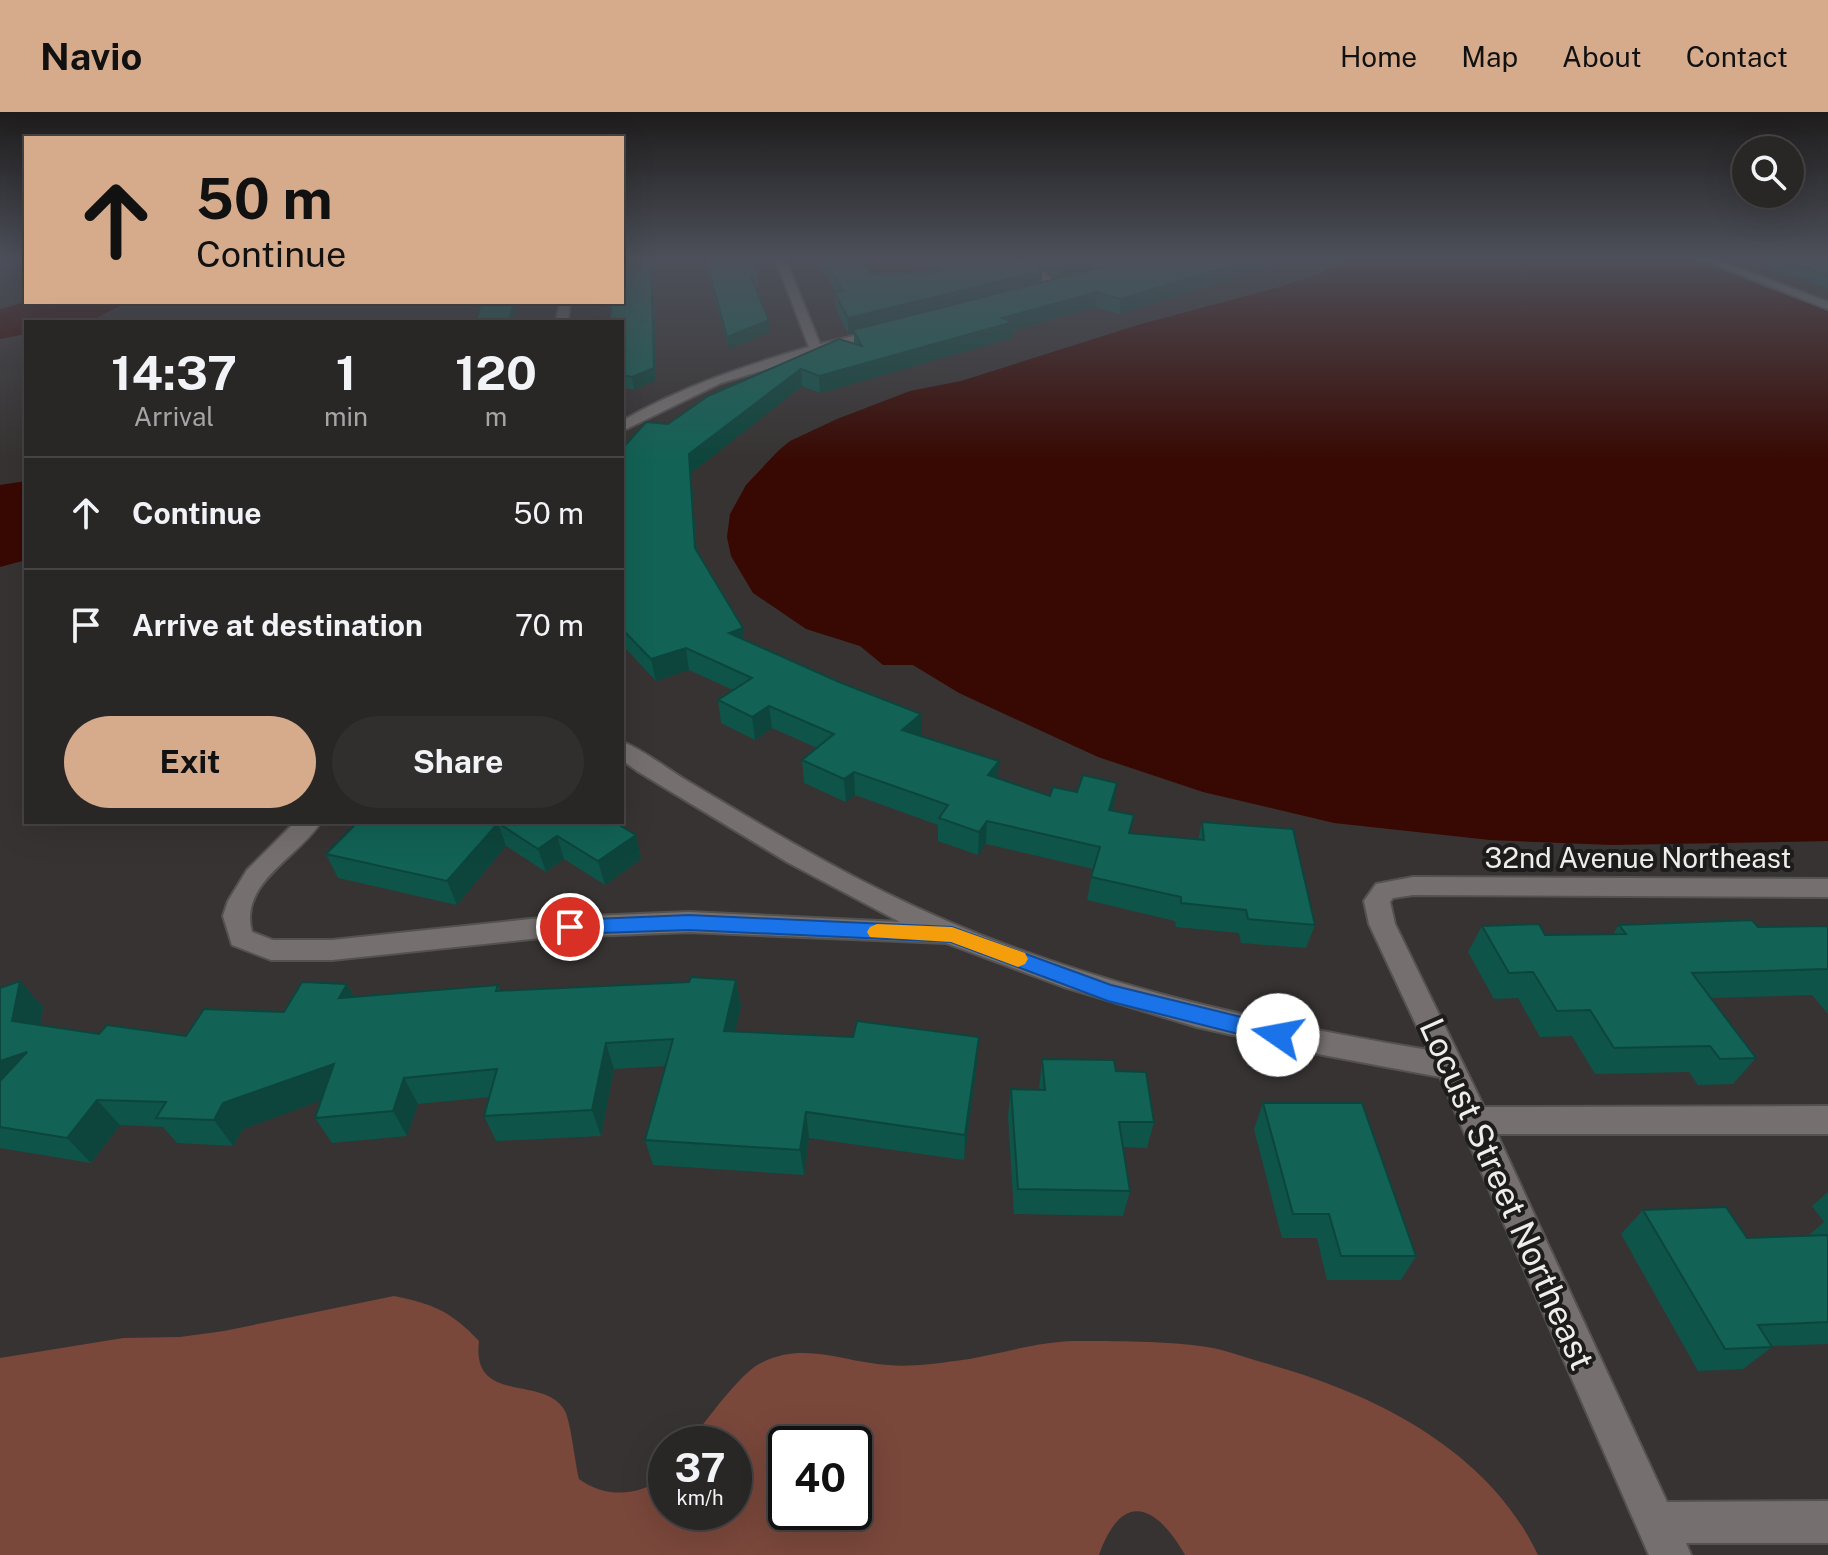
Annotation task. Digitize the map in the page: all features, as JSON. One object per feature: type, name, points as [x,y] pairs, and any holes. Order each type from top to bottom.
[{"type":"street","points":[[807,325],[816,349]]},
{"type":"street","points":[[624,426],[675,396],[713,380],[890,330]]},
{"type":"street","points":[[624,750],[645,766],[802,858],[952,935],[1108,992],[1220,1022],[1336,1048],[1450,1066]]},
{"type":"street","points":[[307,824],[243,893],[236,916],[241,938],[271,950],[332,950],[540,928],[689,922],[952,935]]},
{"type":"street","name":"32nd Avenue Northeast","points":[[1447,886],[1828,888]]},
{"type":"street","name":"Locust Street Northeast","points":[[1447,886],[1385,890],[1377,901],[1382,924],[1450,1066],[1663,1539]]},
{"type":"street","points":[[1475,1121],[1828,1120]]},
{"type":"street","points":[[1663,1539],[1828,1522]]},
{"type":"shaded area","points":[[0,325],[24,325],[24,334],[0,339]]},
{"type":"shaded area","points":[[1137,325],[1828,325],[1828,841],[1612,845],[1490,840],[1334,823],[1203,792],[1098,757],[959,693],[913,665],[883,665],[860,646],[806,629],[753,593],[731,556],[727,537],[730,514],[746,485],[778,451],[790,441],[837,419],[910,391],[961,381]]},
{"type":"shaded area","points":[[24,481],[24,561],[0,567],[0,485]]},
{"type":"shaded area","points":[[394,1296],[431,1306],[459,1322],[479,1341],[480,1361],[486,1374],[497,1382],[555,1400],[565,1411],[579,1479],[600,1490],[612,1492],[648,1487],[648,1530],[752,1530],[752,1426],[702,1426],[751,1369],[775,1357],[823,1354],[904,1366],[955,1361],[1074,1341],[1159,1342],[1207,1347],[1346,1391],[1423,1430],[1489,1484],[1516,1518],[1538,1555],[1185,1555],[1163,1524],[1151,1515],[1140,1512],[1129,1513],[1118,1520],[1099,1555],[0,1555],[0,1358],[123,1338],[180,1337]]},
{"type":"building","points":[[624,325],[653,325],[654,368],[632,377],[624,375]]},
{"type":"building","points":[[724,325],[756,325],[727,337]]},
{"type":"building","points":[[871,325],[1001,325],[819,376],[801,369],[689,454],[695,548],[743,628],[729,633],[921,714],[902,730],[999,761],[988,775],[1050,796],[1053,787],[1077,792],[1083,775],[1117,783],[1109,810],[1134,815],[1129,833],[1204,840],[1202,822],[1293,829],[1315,925],[1248,919],[1246,910],[1181,903],[1181,897],[1091,877],[1100,847],[987,821],[979,832],[939,818],[948,805],[854,772],[844,779],[802,760],[834,734],[769,706],[752,717],[718,700],[752,678],[686,648],[651,659],[624,631],[624,447],[646,422],[668,424],[708,396],[839,339],[862,346],[853,330]]},
{"type":"building","points":[[356,824],[497,824],[447,881],[326,854]]},
{"type":"building","points":[[500,824],[617,824],[636,835],[598,861],[557,836],[538,849]]},
{"type":"building","points":[[1752,920],[1758,927],[1828,926],[1828,969],[1692,973],[1756,1058],[1720,1059],[1710,1046],[1614,1048],[1590,1010],[1557,1011],[1533,972],[1509,973],[1482,926],[1539,924],[1545,935],[1626,934],[1619,925]]},
{"type":"building","points":[[691,977],[736,980],[724,1031],[853,1037],[857,1021],[979,1037],[965,1135],[806,1112],[800,1150],[645,1140],[673,1039],[606,1043],[592,1110],[484,1116],[497,1069],[404,1078],[393,1111],[315,1118],[334,1064],[223,1103],[214,1120],[156,1118],[166,1102],[97,1100],[67,1138],[0,1127],[0,1081],[27,1052],[0,1061],[0,988],[20,981],[12,1021],[99,1034],[107,1025],[186,1036],[204,1009],[284,1012],[302,982],[347,984],[339,998],[498,985],[496,991],[689,982]]},
{"type":"building","points":[[1042,1059],[1114,1060],[1116,1071],[1146,1072],[1154,1122],[1119,1122],[1130,1191],[1018,1189],[1011,1089],[1045,1090]]},
{"type":"building","points":[[1263,1103],[1362,1103],[1416,1256],[1341,1256],[1329,1214],[1293,1214]]},
{"type":"building","points":[[1726,1207],[1747,1238],[1828,1235],[1828,1322],[1758,1325],[1772,1347],[1725,1349],[1643,1210]]},
{"type":"slow traffic","points":[[877,932],[952,935],[1018,959]]},
{"type":"route","points":[[570,927],[689,922],[952,935],[1108,992],[1278,1035]]}]
